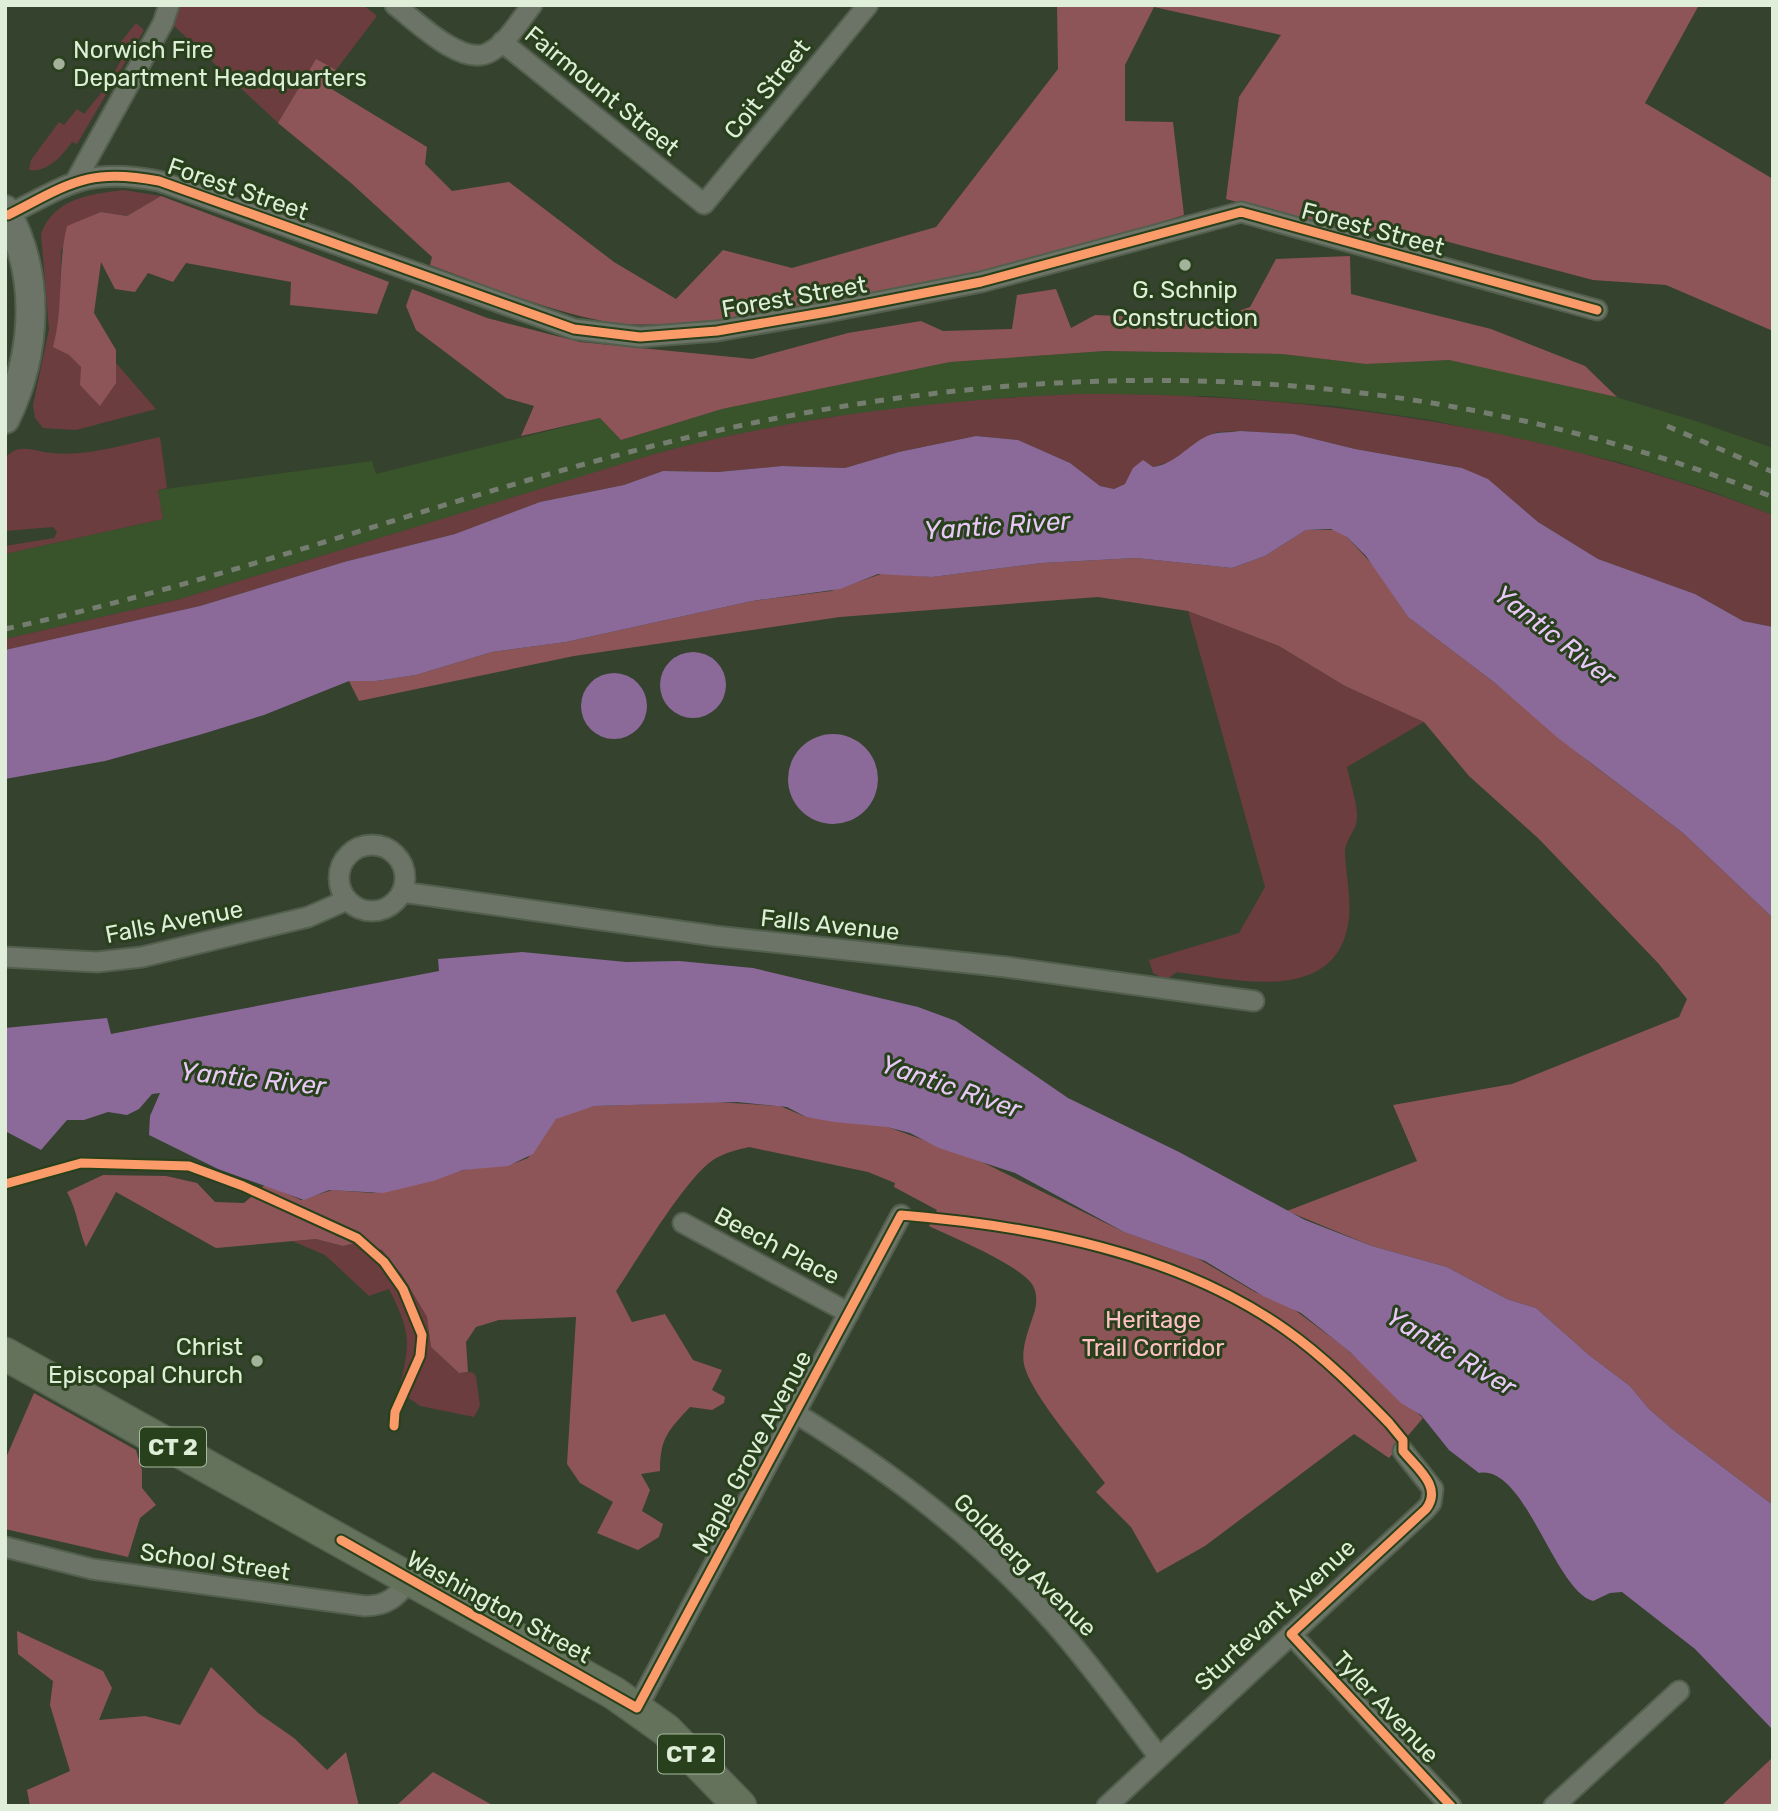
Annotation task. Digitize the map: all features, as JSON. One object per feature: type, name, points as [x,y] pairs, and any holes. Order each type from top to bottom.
[{"type":"highway","name":"Washington Street","points":[[5,1354],[637,1708],[666,1730],[740,1806]]},
{"type":"main road","points":[[5,419],[25,361],[31,307],[23,254],[7,212]]},
{"type":"street","points":[[75,182],[163,23],[169,5]]},
{"type":"street","name":"Fairmount Street","points":[[395,5],[460,52],[475,56],[489,53],[502,42],[704,204]]},
{"type":"street","points":[[502,42],[532,5]]},
{"type":"street","name":"Coit Street","points":[[704,204],[868,5]]},
{"type":"street","name":"Forest Street","points":[[7,212],[75,182],[120,174],[159,181],[574,329],[640,337],[717,331],[981,282],[1241,212],[1597,310]]},
{"type":"street","points":[[370,845],[389,850],[402,864],[405,873],[402,892],[390,906],[382,910],[363,910],[347,900],[339,881],[339,871],[350,853],[370,845]]},
{"type":"street","name":"Falls Avenue","points":[[402,892],[715,936],[996,966],[1254,1001]]},
{"type":"street","name":"Falls Avenue","points":[[5,957],[97,962],[142,957],[308,917],[347,900]]},
{"type":"street","name":"Maple Grove Avenue","points":[[637,1708],[901,1215]]},
{"type":"street","name":"Beech Place","points":[[683,1223],[849,1313]]},
{"type":"street","name":"Goldberg Avenue","points":[[795,1413],[896,1479],[989,1557],[1070,1642],[1159,1757]]},
{"type":"street","name":"Sturtevant Avenue","points":[[1107,1806],[1431,1503],[1433,1489],[1430,1483],[1403,1451]]},
{"type":"street","name":"School Street","points":[[5,1547],[92,1569],[351,1605],[387,1603],[400,1593],[410,1579]]},
{"type":"street","name":"Tyler Avenue","points":[[1291,1634],[1451,1806]]},
{"type":"street","points":[[1554,1806],[1679,1691]]},
{"type":"shaded area","points":[[178,5],[363,5],[377,16],[336,70],[316,60],[278,123],[172,24]]},
{"type":"shaded area","points":[[136,23],[144,30],[77,144],[72,142],[59,158],[48,166],[29,170],[31,160],[59,122],[64,125],[77,109],[84,114],[106,87],[124,55],[119,44]]},
{"type":"shaded area","points":[[124,190],[161,196],[127,216],[101,212],[61,250],[60,322],[54,347],[69,355],[81,367],[116,383],[116,363],[156,409],[76,430],[43,428],[35,418],[33,405],[49,329],[41,234],[47,222],[64,205],[86,196]]},
{"type":"shaded area","points":[[1105,351],[1282,354],[1366,364],[1449,360],[1589,389],[1699,422],[1773,448],[1773,515],[1710,491],[1619,462],[1431,420],[1335,406],[1207,396],[1015,397],[823,418],[666,451],[180,599],[5,639],[5,554],[163,519],[158,490],[372,461],[376,474],[600,418],[621,440],[722,409],[950,362]]},
{"type":"shaded area","points":[[1079,394],[1256,400],[1432,422],[1518,438],[1604,459],[1689,485],[1773,515],[1773,627],[1743,621],[1695,594],[1598,559],[1538,522],[1488,479],[1458,467],[1355,449],[1294,434],[1240,431],[1218,432],[1207,436],[1172,461],[1153,467],[1142,461],[1125,484],[1114,489],[1100,486],[1070,463],[1018,440],[976,436],[899,452],[845,468],[782,466],[718,472],[663,471],[624,485],[540,502],[455,534],[344,562],[200,606],[5,650],[5,639],[180,599],[651,455],[704,442],[864,412]]},
{"type":"shaded area","points":[[160,437],[167,488],[158,490],[163,519],[5,554],[5,546],[54,538],[57,532],[53,527],[5,531],[5,458],[10,453],[26,449],[78,453]]},
{"type":"shaded area","points":[[1188,611],[1279,646],[1345,686],[1424,722],[1347,767],[1357,813],[1356,824],[1345,849],[1349,918],[1341,946],[1326,965],[1306,976],[1282,981],[1255,982],[1177,972],[1166,980],[1153,973],[1149,960],[1239,933],[1265,887]]},
{"type":"shaded area","points":[[316,1239],[343,1246],[359,1242],[382,1250],[402,1275],[427,1317],[431,1347],[459,1373],[472,1372],[476,1376],[480,1406],[474,1417],[420,1406],[399,1391],[407,1339],[402,1317],[389,1289],[369,1296],[325,1255],[292,1241]]},
{"type":"green space","points":[[1057,5],[1699,5],[1645,103],[1773,179],[1773,331],[1666,285],[1593,280],[1384,225],[1362,237],[1226,199],[1239,97],[1281,35],[1154,7],[1125,65],[1125,121],[1173,122],[1184,215],[962,279],[792,312],[687,323],[621,324],[562,311],[473,281],[430,265],[432,257],[351,183],[278,123],[316,59],[336,70],[325,85],[427,147],[425,164],[452,191],[509,182],[614,262],[676,299],[723,250],[792,268],[936,227],[1058,69]]},
{"type":"green space","points":[[161,196],[389,282],[377,314],[290,305],[291,282],[186,263],[173,282],[148,273],[135,292],[115,289],[101,262],[94,313],[116,350],[116,383],[100,406],[80,385],[81,367],[69,355],[53,347],[67,226],[101,212],[127,216]]},
{"type":"green space","points":[[1350,256],[1351,294],[1491,329],[1585,366],[1617,397],[1449,360],[1366,364],[1282,354],[1105,351],[950,362],[722,409],[621,440],[600,418],[521,436],[534,406],[506,398],[416,330],[406,306],[412,289],[487,318],[580,342],[752,359],[848,333],[921,321],[943,331],[1012,329],[1017,295],[1056,289],[1071,328],[1095,315],[1214,320],[1250,307],[1276,259]]},
{"type":"green space","points":[[1306,530],[1336,530],[1347,537],[1373,565],[1408,617],[1683,833],[1773,918],[1773,1505],[1672,1429],[1649,1409],[1630,1386],[1589,1355],[1536,1308],[1507,1299],[1447,1267],[1372,1246],[1287,1211],[1417,1161],[1393,1105],[1512,1084],[1679,1017],[1687,999],[1658,963],[1538,838],[1469,776],[1424,722],[1345,686],[1279,646],[1188,611],[1098,597],[840,617],[574,656],[359,701],[349,681],[376,681],[416,675],[492,652],[566,642],[752,601],[831,591],[884,573],[932,577],[1042,563],[1136,558],[1232,568],[1265,556]]},
{"type":"green space","name":"Heritage Trail Corridor","points":[[716,1102],[780,1106],[806,1117],[885,1126],[976,1159],[1124,1232],[1197,1258],[1255,1292],[1292,1308],[1343,1346],[1423,1418],[1389,1458],[1354,1434],[1205,1546],[1157,1573],[1131,1527],[1096,1492],[1105,1483],[1038,1395],[1030,1380],[1023,1354],[1036,1303],[1032,1284],[999,1260],[929,1226],[937,1210],[894,1187],[895,1183],[868,1172],[749,1147],[721,1155],[701,1170],[675,1202],[616,1291],[632,1322],[665,1314],[693,1360],[722,1370],[712,1390],[725,1397],[724,1403],[712,1410],[690,1407],[667,1436],[662,1450],[660,1471],[641,1474],[650,1490],[642,1511],[663,1524],[659,1537],[638,1550],[597,1533],[613,1502],[580,1483],[567,1464],[576,1317],[499,1320],[476,1327],[466,1342],[468,1372],[459,1373],[431,1347],[427,1317],[402,1275],[382,1250],[359,1242],[343,1246],[316,1239],[216,1248],[116,1192],[86,1247],[67,1192],[103,1175],[166,1176],[197,1183],[215,1202],[244,1203],[266,1184],[301,1200],[332,1190],[373,1193],[468,1169],[515,1163],[528,1158],[553,1121],[563,1115],[594,1106]]},
{"type":"green space","points":[[34,1393],[136,1450],[142,1470],[142,1488],[156,1505],[140,1518],[128,1557],[5,1529],[5,1460]]},
{"type":"green space","points":[[17,1631],[103,1671],[112,1688],[99,1720],[145,1716],[180,1725],[211,1667],[258,1713],[294,1738],[327,1770],[346,1752],[359,1806],[30,1806],[27,1790],[70,1771],[50,1705],[53,1681],[18,1654]]},
{"type":"green space","points":[[1773,1757],[1773,1806],[1721,1806]]},
{"type":"green space","points":[[433,1772],[494,1806],[396,1806]]},
{"type":"water","name":"Yantic River","points":[[1240,431],[1294,434],[1355,449],[1462,468],[1488,479],[1538,522],[1598,559],[1695,594],[1743,621],[1773,627],[1773,918],[1683,833],[1558,738],[1495,683],[1408,617],[1366,556],[1347,537],[1331,529],[1306,530],[1265,556],[1232,568],[1136,558],[1042,563],[932,577],[878,574],[840,589],[752,601],[566,642],[492,652],[416,675],[376,681],[349,681],[264,715],[199,735],[105,761],[5,779],[5,650],[200,606],[344,562],[455,534],[540,502],[624,485],[663,471],[718,472],[782,466],[845,468],[899,452],[976,436],[1018,440],[1070,463],[1100,486],[1114,489],[1125,484],[1133,468],[1143,460],[1153,467],[1161,465],[1207,436]]},
{"type":"water","points":[[693,652],[716,662],[726,685],[716,708],[693,718],[670,708],[660,685],[670,662]]},
{"type":"water","points":[[614,673],[637,683],[647,706],[637,729],[614,739],[591,729],[581,706],[591,683]]},
{"type":"water","points":[[833,734],[850,737],[865,747],[875,762],[878,779],[875,796],[865,811],[850,821],[833,824],[816,821],[801,811],[791,796],[788,779],[791,762],[801,747],[816,737]]},
{"type":"water","name":"Yantic River","points":[[522,952],[626,962],[679,961],[753,968],[918,1007],[956,1021],[1068,1098],[1179,1152],[1305,1220],[1372,1246],[1447,1267],[1507,1299],[1536,1308],[1589,1355],[1630,1386],[1649,1409],[1672,1429],[1773,1505],[1773,1730],[1695,1649],[1622,1592],[1610,1593],[1593,1601],[1579,1592],[1565,1575],[1511,1488],[1496,1475],[1479,1473],[1449,1450],[1421,1415],[1401,1403],[1350,1352],[1301,1313],[1263,1296],[1205,1261],[1124,1232],[1015,1173],[939,1148],[910,1133],[887,1127],[806,1117],[787,1107],[737,1102],[594,1106],[556,1119],[533,1154],[508,1166],[463,1170],[433,1181],[383,1193],[329,1190],[304,1200],[218,1169],[149,1135],[150,1116],[160,1093],[152,1094],[139,1109],[127,1115],[108,1112],[84,1120],[67,1120],[41,1150],[5,1131],[5,1028],[107,1018],[111,1034],[439,971],[438,959]]},
{"type":"railway","points":[[5,629],[243,567],[637,450],[781,417],[925,395],[1067,382],[1209,381],[1351,392],[1492,414],[1632,449],[1773,497]]},
{"type":"railway","points":[[1667,426],[1773,472]]},
{"type":"cycle path","points":[[8,215],[64,187],[96,177],[135,177],[159,181],[574,329],[640,337],[717,331],[981,282],[1241,212],[1597,310]]},
{"type":"cycle path","points":[[5,1184],[81,1163],[189,1166],[243,1186],[357,1238],[384,1262],[403,1289],[422,1335],[420,1356],[395,1412],[394,1426]]},
{"type":"cycle path","points":[[341,1540],[637,1708],[901,1215],[1001,1227],[1101,1247],[1198,1281],[1243,1303],[1286,1330],[1339,1374],[1403,1440],[1403,1451],[1430,1485],[1432,1493],[1426,1509],[1291,1634],[1451,1806]]},
{"type":"place","name":"Norwich Fire Department Headquarters","points":[[59,64]]},
{"type":"place","name":"G. Schnip Construction","points":[[1185,265]]},
{"type":"place","name":"Christ Episcopal Church","points":[[257,1361]]}]
